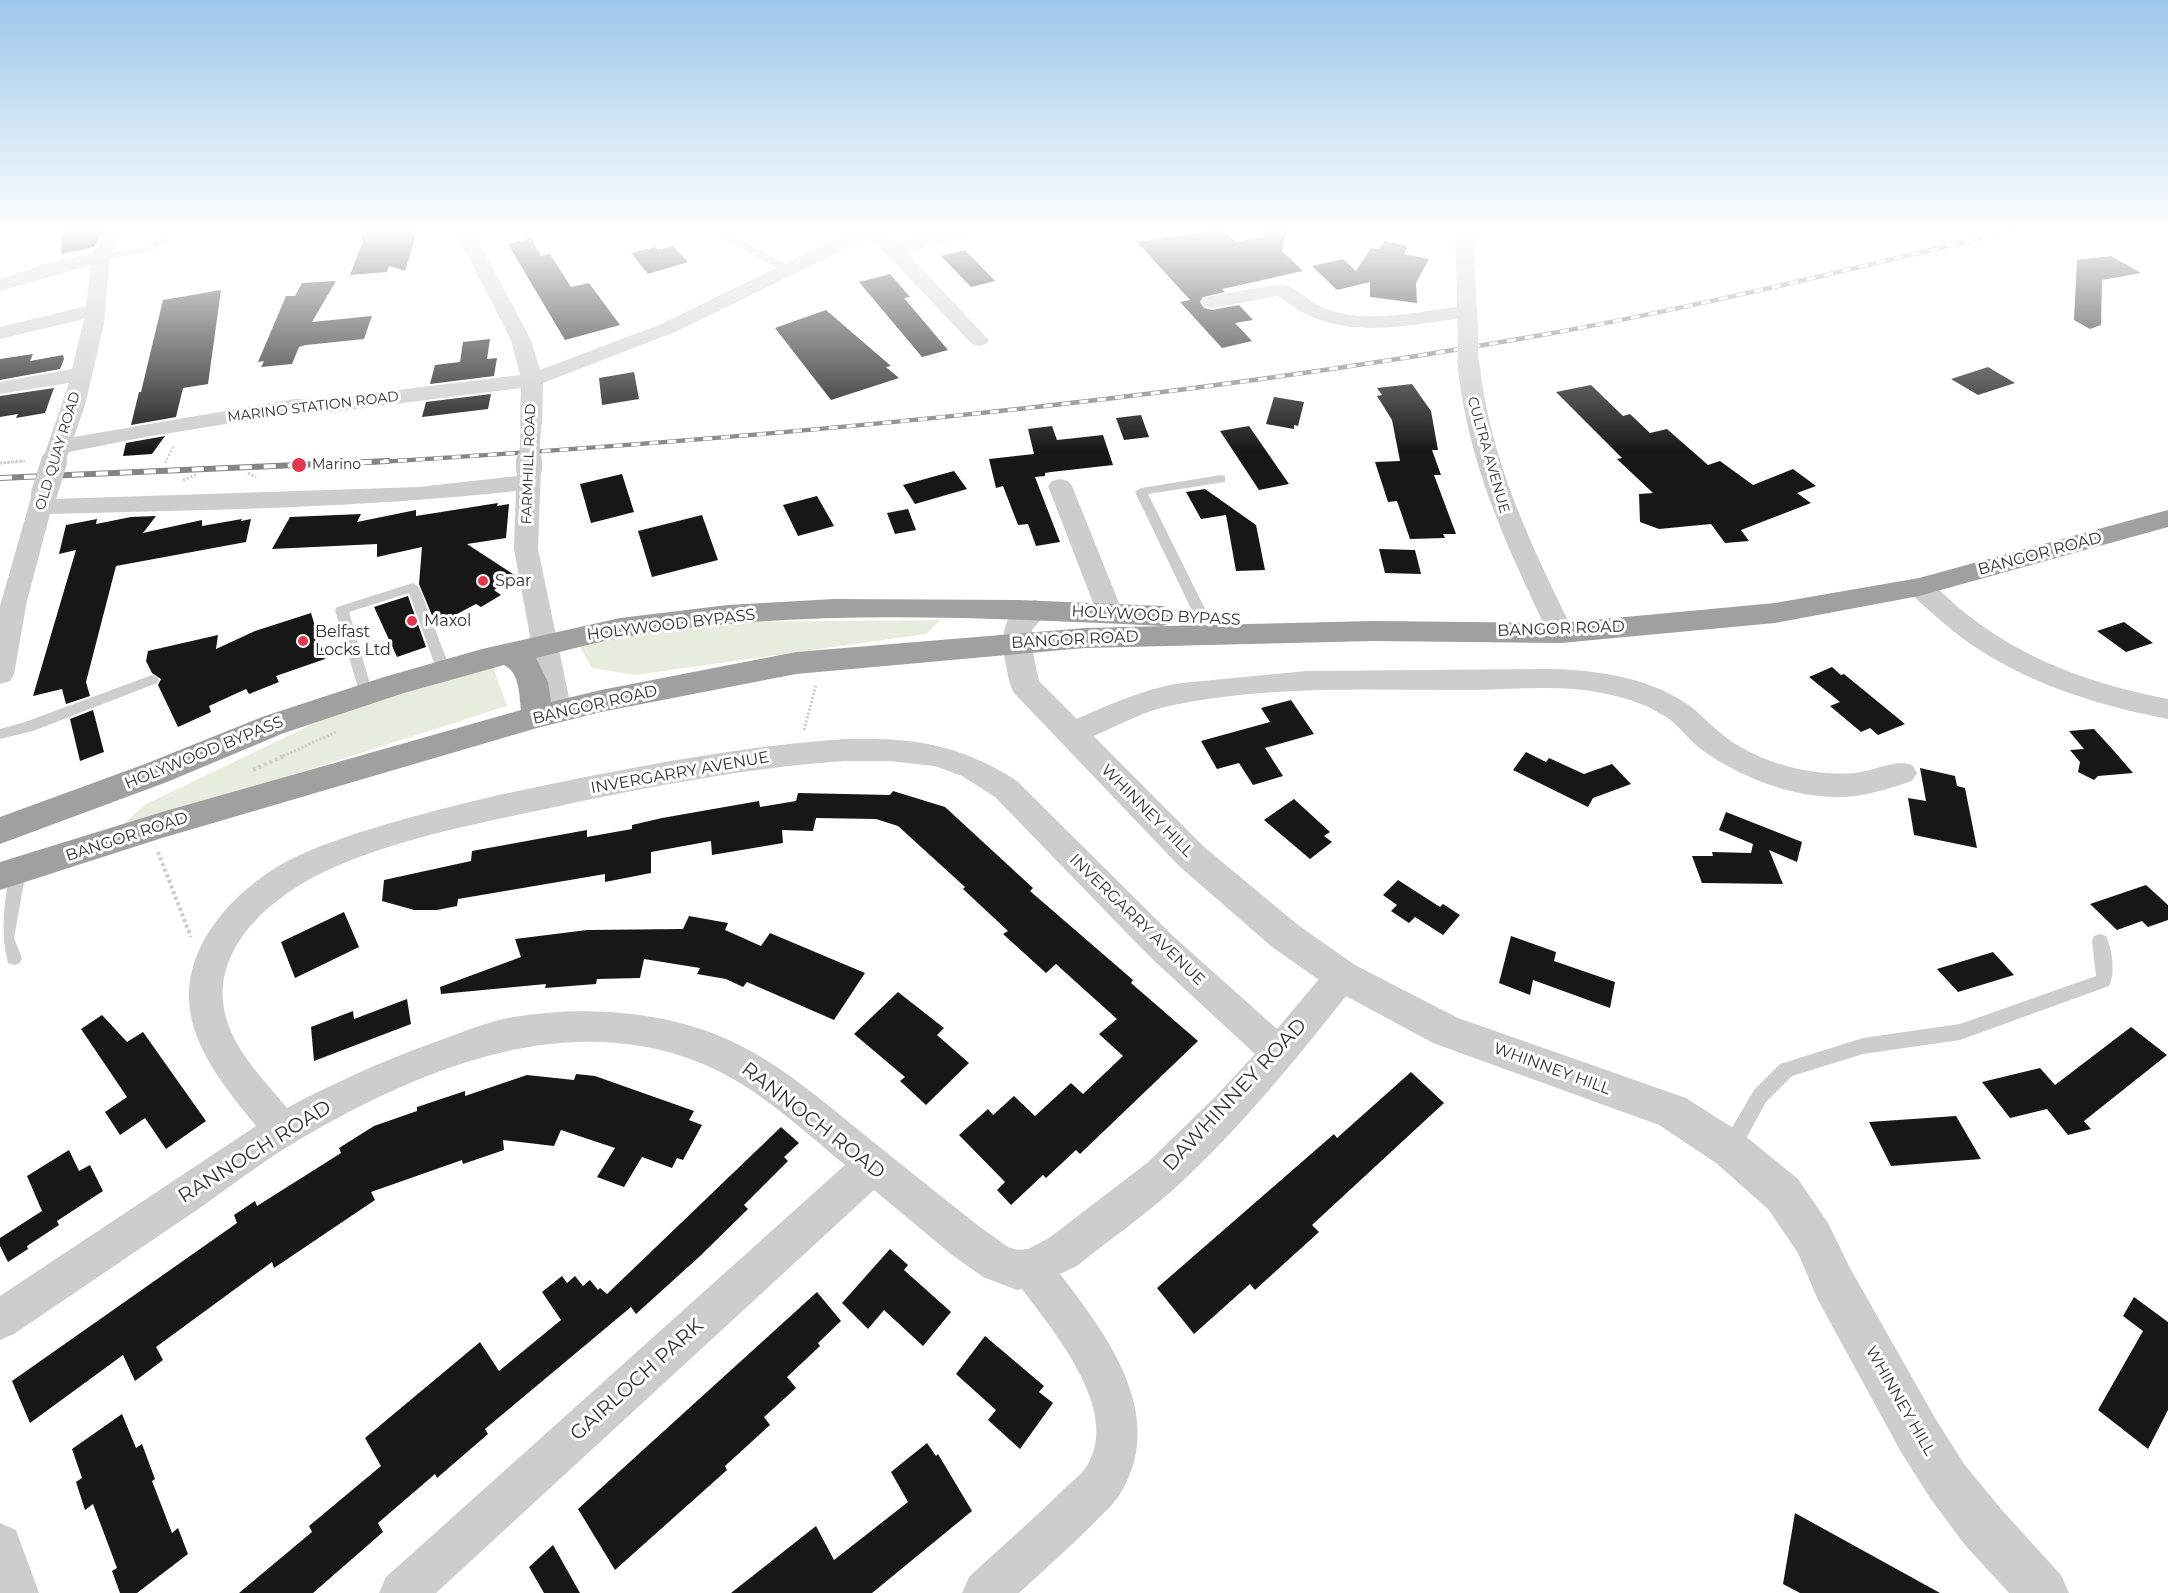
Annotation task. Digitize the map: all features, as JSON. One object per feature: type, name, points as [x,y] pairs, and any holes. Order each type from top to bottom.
[{"type":"highway","name":"BANGOR ROAD","points":[[9,873],[162,825],[601,701],[823,659],[1023,628],[1085,638],[1373,631],[1561,633],[1775,613],[1918,587],[2168,518]]},
{"type":"highway","name":"HOLYWOOD BYPASS","points":[[0,831],[156,773],[273,724],[444,671],[544,644],[620,628],[728,615],[834,609],[951,610],[1023,628],[1110,614],[1202,617],[1373,631]]},
{"type":"highway","points":[[506,654],[523,662],[548,715]]},
{"type":"street","name":"OLD QUAY ROAD","points":[[0,674],[7,603],[74,405],[94,324],[96,303]]},
{"type":"street","name":"FARMHILL ROAD","points":[[502,303],[521,340],[532,380],[526,549],[544,644],[548,715]]},
{"type":"street","name":"MARINO STATION ROAD","points":[[57,454],[145,430],[295,406],[354,402],[532,380],[668,328],[720,303]]},
{"type":"street","points":[[944,303],[979,340]]},
{"type":"street","points":[[1302,303],[1318,313],[1349,320],[1468,322]]},
{"type":"street","name":"CULTRA AVENUE","points":[[1467,303],[1469,389],[1475,417],[1505,514],[1561,633]]},
{"type":"street","points":[[0,333],[95,310]]},
{"type":"street","points":[[0,388],[81,374]]},
{"type":"street","points":[[42,500],[298,500],[408,495],[530,475]]},
{"type":"street","points":[[1060,486],[1110,614]]},
{"type":"street","points":[[1918,587],[1965,627],[2022,660],[2087,688],[2122,699],[2168,709]]},
{"type":"street","name":"WHINNEY HILL","points":[[1023,628],[1025,685],[1191,856],[1285,936],[1342,976],[1447,1031],[1672,1111],[1730,1149],[1783,1194],[1813,1238],[1834,1284],[1924,1444],[1983,1527],[2043,1593]]},
{"type":"street","points":[[1072,733],[1157,698],[1260,683],[1371,680],[1581,680],[1619,686],[1656,699],[1689,720],[1710,742],[1726,752],[1782,776],[1825,787],[1846,787],[1885,780],[1902,773]]},
{"type":"street","name":"INVERGARRY AVENUE","points":[[282,1130],[236,1070],[212,1033],[205,997],[211,961],[220,942],[234,924],[267,891],[308,865],[359,845],[496,806],[656,776],[798,753],[857,749],[911,751],[954,761],[990,778],[1006,789],[1160,945],[1279,1053]]},
{"type":"street","name":"DAWHINNEY ROAD","points":[[1031,1268],[1064,1252],[1160,1176],[1229,1108],[1279,1053],[1342,976]]},
{"type":"street","name":"RANNOCH ROAD","points":[[0,1320],[282,1130],[387,1076],[474,1044],[513,1033],[553,1028],[592,1027],[668,1036],[703,1047],[736,1062],[796,1102],[966,1241],[998,1263],[1017,1270],[1031,1268]]},
{"type":"street","name":"GAIRLOCH PARK","points":[[402,1593],[872,1166]]},
{"type":"street","points":[[985,1593],[1060,1525],[1103,1480],[1113,1459],[1118,1437],[1117,1416],[1111,1396],[1094,1358],[1031,1268]]},
{"type":"street","points":[[0,1546],[16,1593]]},
{"type":"lane","points":[[1202,617],[1141,492],[1221,479]]},
{"type":"lane","points":[[366,694],[342,610],[413,587],[444,671]]},
{"type":"lane","points":[[0,734],[28,727],[152,680]]},
{"type":"lane","points":[[9,873],[6,938],[14,958]]},
{"type":"lane","points":[[1730,1149],[1760,1096],[1786,1070],[1863,1046],[1960,1032],[2103,981],[2106,971],[2100,941]]},
{"type":"path","points":[[798,753],[823,659]]},
{"type":"path","points":[[249,771],[344,729]]},
{"type":"path","points":[[147,854],[158,851],[198,954],[211,961]]},
{"type":"green space","points":[[941,620],[926,634],[635,675],[592,668],[579,645],[717,622]]},
{"type":"green space","points":[[492,664],[507,706],[114,832],[146,804],[317,722]]},
{"type":"building","points":[[162,303],[219,303],[208,384],[183,388],[176,417],[131,425],[139,392],[141,392]]},
{"type":"building","points":[[283,303],[323,303],[312,322],[372,316],[364,339],[299,347],[292,364],[261,367],[264,361],[258,362]]},
{"type":"building","points":[[543,303],[604,303],[620,325],[565,340]]},
{"type":"building","points":[[877,303],[909,303],[948,350],[922,357]]},
{"type":"building","points":[[1181,303],[1201,303],[1204,308],[1212,310],[1239,305],[1253,320],[1235,323],[1252,341],[1222,348]]},
{"type":"building","points":[[2075,303],[2101,303],[2101,325],[2090,329],[2074,320]]},
{"type":"building","points":[[826,310],[891,366],[886,367],[899,378],[831,400],[775,328]]},
{"type":"building","points":[[490,339],[487,359],[497,358],[494,376],[430,384],[435,365],[460,362],[463,342]]},
{"type":"building","points":[[33,354],[30,361],[63,355],[64,359],[60,369],[0,380],[0,359]]},
{"type":"building","points":[[1988,367],[2015,383],[1978,395],[1951,379]]},
{"type":"building","points":[[634,372],[639,399],[602,405],[599,378]]},
{"type":"building","points":[[1412,384],[1431,411],[1438,450],[1432,450],[1441,475],[1434,475],[1456,534],[1443,534],[1445,538],[1410,539],[1397,501],[1388,502],[1375,462],[1400,461],[1392,420],[1377,396],[1382,395],[1377,388]]},
{"type":"building","points":[[1591,385],[1623,416],[1630,414],[1650,433],[1667,429],[1708,465],[1720,461],[1753,485],[1793,469],[1816,486],[1797,493],[1811,503],[1741,530],[1749,541],[1725,543],[1711,524],[1659,529],[1640,522],[1639,494],[1653,493],[1617,459],[1622,458],[1556,392]]},
{"type":"building","points":[[54,388],[45,413],[16,418],[18,414],[0,417],[0,396]]},
{"type":"building","points":[[491,394],[488,409],[422,417],[426,402]]},
{"type":"building","points":[[1274,397],[1304,402],[1298,426],[1294,425],[1294,429],[1266,424]]},
{"type":"building","points":[[1141,415],[1149,437],[1124,440],[1116,418]]},
{"type":"building","points":[[1052,426],[1057,440],[1103,435],[1113,465],[1051,472],[1045,473],[1045,476],[1035,477],[1060,542],[1036,546],[1028,524],[1018,525],[1003,486],[996,488],[989,459],[1034,454],[1028,429]]},
{"type":"building","points":[[1249,426],[1289,484],[1259,490],[1220,431]]},
{"type":"building","points":[[165,436],[152,454],[123,456],[126,443]]},
{"type":"building","points":[[954,471],[967,489],[915,504],[903,485]]},
{"type":"building","points":[[622,474],[634,512],[591,523],[580,484]]},
{"type":"building","points":[[1205,489],[1256,525],[1265,570],[1236,571],[1226,515],[1201,519],[1186,492]]},
{"type":"building","points":[[817,496],[834,526],[798,536],[783,505]]},
{"type":"building","points":[[498,503],[497,506],[509,504],[506,538],[467,544],[516,576],[494,590],[501,595],[481,607],[476,604],[436,625],[419,584],[422,547],[377,557],[377,544],[272,549],[290,517],[361,514],[357,522],[416,510],[416,516]]},
{"type":"building","points":[[908,509],[916,530],[895,534],[887,513]]},
{"type":"building","points":[[702,515],[718,560],[652,577],[638,531]]},
{"type":"building","points":[[156,516],[143,533],[202,520],[202,526],[251,519],[246,542],[116,566],[86,682],[90,696],[66,704],[62,689],[33,696],[76,550],[59,554],[66,525],[97,519],[96,524],[131,517]]},
{"type":"building","points":[[1379,549],[1415,550],[1421,574],[1385,573]]},
{"type":"building","points":[[408,596],[426,647],[397,657],[374,607]]},
{"type":"building","points":[[311,613],[325,659],[276,676],[279,682],[249,694],[246,689],[209,706],[211,712],[178,727],[158,685],[161,679],[152,673],[146,661],[148,651],[218,635],[216,649],[255,631]]},
{"type":"building","points":[[2124,622],[2153,643],[2126,652],[2097,631]]},
{"type":"building","points":[[1832,667],[1841,675],[1844,674],[1905,724],[1878,735],[1870,728],[1861,732],[1830,706],[1840,702],[1809,677]]},
{"type":"building","points":[[1291,700],[1314,734],[1265,748],[1283,776],[1253,785],[1239,763],[1217,769],[1201,741],[1270,722],[1261,708]]},
{"type":"building","points":[[93,710],[104,752],[80,761],[70,719]]},
{"type":"building","points":[[2094,729],[2133,773],[2098,776],[2094,780],[2078,772],[2080,762],[2070,750],[2084,749],[2069,731]]},
{"type":"building","points":[[1526,752],[1546,762],[1549,758],[1584,774],[1612,764],[1631,784],[1593,798],[1588,807],[1513,770]]},
{"type":"building","points":[[1920,768],[1955,776],[1957,786],[1965,788],[1977,848],[1914,835],[1908,798],[1926,801]]},
{"type":"building","points":[[893,791],[945,807],[1033,888],[1030,891],[1133,980],[1131,983],[1198,1041],[1080,1154],[1076,1150],[1046,1178],[1043,1175],[1011,1205],[997,1190],[1005,1182],[959,1135],[988,1109],[993,1115],[1014,1096],[1035,1116],[1071,1083],[1083,1094],[1123,1056],[1099,1034],[1117,1019],[1056,964],[1046,973],[1003,934],[1008,931],[963,889],[965,887],[898,826],[876,819],[816,818],[813,831],[782,830],[783,843],[712,855],[711,841],[651,852],[651,873],[605,882],[605,874],[458,899],[457,906],[437,910],[414,910],[382,901],[384,880],[471,861],[472,851],[587,830],[587,837],[632,829],[632,825],[662,818],[759,801],[760,807],[796,801],[798,793],[890,795]]},
{"type":"building","points":[[1294,799],[1330,832],[1324,836],[1332,842],[1310,859],[1264,820]]},
{"type":"building","points":[[1726,812],[1802,842],[1797,862],[1769,850],[1783,884],[1702,883],[1692,856],[1713,856],[1712,852],[1751,853],[1753,844],[1719,830]]},
{"type":"building","points":[[1398,880],[1440,907],[1443,904],[1460,915],[1443,935],[1415,917],[1409,923],[1391,911],[1397,905],[1383,895]]},
{"type":"building","points":[[2146,885],[2168,905],[2168,920],[2148,927],[2142,921],[2117,930],[2090,904]]},
{"type":"building","points":[[344,912],[359,947],[295,978],[281,942]]},
{"type":"building","points":[[689,916],[728,923],[725,930],[761,946],[770,933],[865,973],[834,1020],[747,982],[743,987],[726,979],[697,974],[700,968],[644,959],[640,978],[597,979],[596,984],[545,988],[546,984],[441,994],[440,987],[521,957],[515,939],[587,930],[683,929]]},
{"type":"building","points":[[1511,936],[1556,952],[1554,961],[1615,982],[1610,1008],[1533,980],[1530,995],[1499,983]]},
{"type":"building","points":[[1993,952],[2014,975],[1958,992],[1937,969]]},
{"type":"building","points":[[898,992],[944,1028],[937,1035],[969,1063],[926,1105],[900,1081],[905,1077],[854,1034]]},
{"type":"building","points":[[407,999],[411,1024],[314,1061],[311,1027],[353,1011],[354,1019]]},
{"type":"building","points":[[102,1015],[127,1042],[143,1032],[206,1121],[166,1149],[145,1118],[120,1135],[105,1112],[127,1097],[81,1029]]},
{"type":"building","points":[[2131,1027],[2167,1055],[2084,1121],[2091,1129],[2068,1135],[2047,1109],[2010,1118],[1982,1082],[2040,1068],[2055,1085]]},
{"type":"building","points":[[1411,1072],[1444,1103],[1312,1225],[1319,1232],[1255,1290],[1250,1284],[1194,1334],[1157,1288],[1334,1134],[1337,1138]]},
{"type":"building","points":[[576,1074],[595,1076],[694,1111],[689,1120],[702,1125],[683,1160],[677,1158],[672,1168],[642,1157],[624,1187],[597,1177],[615,1148],[561,1130],[554,1146],[503,1140],[504,1150],[463,1164],[462,1160],[371,1192],[375,1200],[274,1268],[272,1262],[156,1347],[163,1360],[135,1381],[123,1355],[30,1423],[12,1381],[237,1223],[234,1215],[255,1201],[257,1206],[341,1153],[339,1148],[374,1126],[417,1111],[417,1107],[465,1091],[465,1096],[527,1075],[574,1080]]},
{"type":"building","points":[[1956,1116],[1981,1159],[1891,1166],[1869,1122]]},
{"type":"building","points":[[781,1127],[799,1143],[784,1157],[788,1161],[744,1205],[748,1209],[636,1314],[631,1307],[485,1429],[488,1434],[437,1478],[435,1474],[378,1523],[383,1532],[313,1593],[239,1593],[312,1532],[309,1526],[381,1466],[365,1438],[480,1342],[499,1371],[561,1320],[542,1292],[562,1276],[567,1283],[575,1276],[583,1286],[590,1280],[598,1290],[600,1288],[607,1294]]},
{"type":"building","points":[[69,1150],[79,1171],[90,1165],[103,1191],[57,1221],[59,1225],[8,1262],[0,1246],[0,1238],[42,1211],[27,1176]]},
{"type":"building","points":[[890,1249],[908,1265],[904,1270],[951,1312],[923,1346],[884,1310],[868,1329],[842,1303]]},
{"type":"building","points":[[817,1292],[841,1321],[818,1343],[820,1346],[787,1377],[796,1388],[764,1417],[770,1425],[725,1466],[727,1470],[615,1570],[578,1509]]},
{"type":"building","points":[[2134,1297],[2168,1322],[2168,1410],[2148,1449],[2098,1410],[2143,1331],[2123,1316]]},
{"type":"building","points":[[985,1336],[1044,1386],[1039,1392],[1053,1403],[1020,1449],[988,1420],[996,1410],[956,1374]]},
{"type":"building","points":[[122,1414],[136,1448],[142,1444],[155,1479],[152,1481],[172,1533],[178,1528],[188,1554],[137,1593],[120,1593],[112,1571],[117,1568],[93,1504],[85,1510],[76,1482],[82,1478],[72,1449]]},
{"type":"building","points":[[927,1443],[936,1456],[938,1454],[972,1511],[872,1593],[731,1593],[816,1526],[834,1560],[908,1502],[891,1472]]},
{"type":"building","points":[[1795,1513],[1940,1593],[1800,1593],[1783,1584]]},
{"type":"building","points":[[553,1545],[580,1593],[544,1593],[529,1567]]},
{"type":"railway","points":[[362,463],[658,443],[954,416],[1101,399],[1249,381],[1396,359],[1542,335],[1700,303]]},
{"type":"railway","points":[[0,478],[388,461]]},
{"type":"place","name":"Marino","points":[[299,465]]},
{"type":"place","name":"Spar","points":[[483,581]]},
{"type":"place","name":"Maxol","points":[[412,621]]},
{"type":"place","name":"Belfast Locks Ltd","points":[[303,641]]}]
